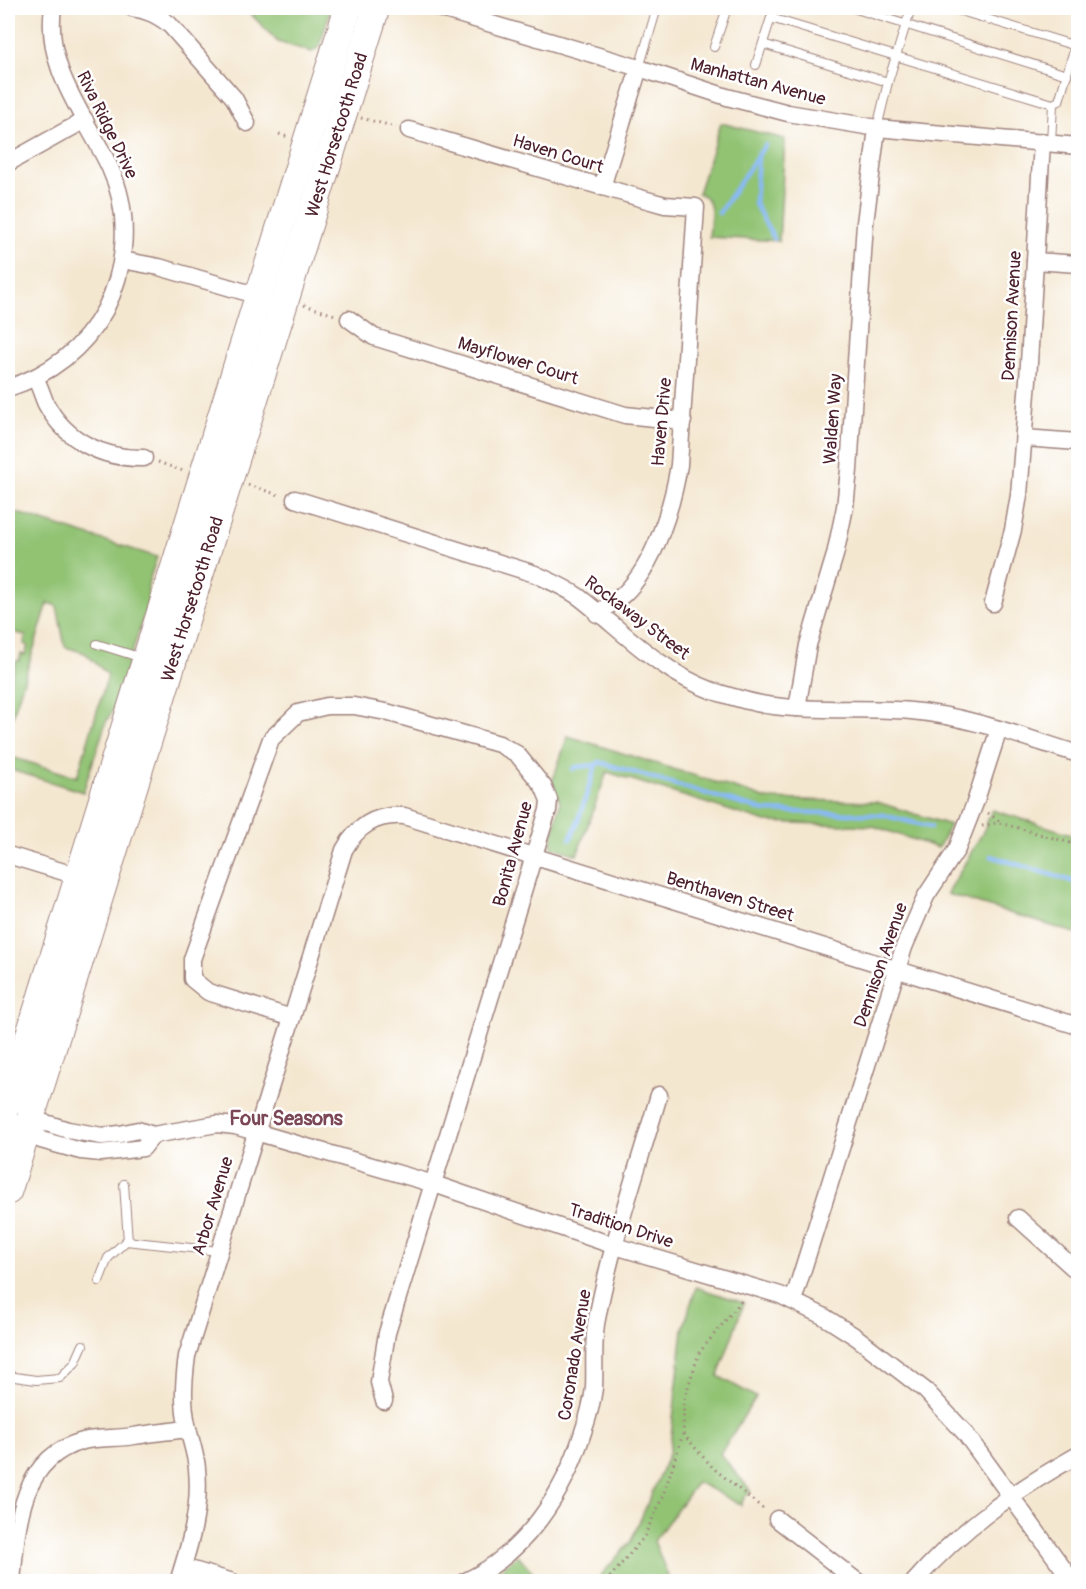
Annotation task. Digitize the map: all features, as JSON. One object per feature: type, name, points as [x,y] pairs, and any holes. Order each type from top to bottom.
[{"type":"main road","name":"West Horsetooth Road","points":[[159,663],[259,296],[348,8]]},
{"type":"main road","name":"West Horsetooth Road","points":[[8,1191],[18,1124],[91,880],[159,663],[375,8]]},
{"type":"main road","name":"West Horsetooth Road","points":[[8,1104],[91,880]]},
{"type":"street","name":"Riva Ridge Drive","points":[[8,388],[35,378],[57,365],[88,336],[111,297],[122,260],[124,220],[119,192],[111,169],[61,76],[54,55],[53,8]]},
{"type":"street","points":[[132,8],[145,10],[169,24],[234,98],[247,123]]},
{"type":"street","name":"Manhattan Avenue","points":[[438,8],[639,68],[727,98],[788,113],[877,128],[1078,146]]},
{"type":"street","points":[[602,188],[639,68]]},
{"type":"street","points":[[8,163],[84,120]]},
{"type":"street","name":"Walden Way","points":[[797,708],[808,645],[835,555],[845,507],[865,223],[877,128]]},
{"type":"street","name":"Haven Court","points":[[410,130],[665,205],[696,207]]},
{"type":"street","name":"Dennison Avenue","points":[[993,603],[1013,530],[1019,495],[1035,261],[1047,142]]},
{"type":"street","name":"Haven Drive","points":[[597,614],[624,593],[640,572],[664,525],[674,496],[683,421],[696,207]]},
{"type":"street","points":[[122,260],[159,267],[259,296]]},
{"type":"street","points":[[1035,261],[1078,264]]},
{"type":"street","name":"Mayflower Court","points":[[349,319],[374,337],[625,415],[683,421]]},
{"type":"street","points":[[35,378],[45,403],[56,420],[78,441],[112,456],[144,458]]},
{"type":"street","points":[[1024,438],[1078,442]]},
{"type":"street","name":"Rockaway Street","points":[[295,499],[535,574],[561,585],[655,660],[682,677],[710,690],[744,701],[797,708],[910,711],[949,716],[999,729]]},
{"type":"street","name":"Bonita Avenue","points":[[292,1018],[208,992],[192,979],[192,959],[271,739],[298,713],[327,706],[354,706],[386,712],[500,744],[517,754],[543,786],[549,800],[534,857],[387,1333],[379,1382],[384,1401]]},
{"type":"street","points":[[999,729],[1078,754]]},
{"type":"street","name":"Dennison Avenue","points":[[794,1301],[904,947],[926,896],[957,849],[999,729]]},
{"type":"street","name":"Benthaven Street","points":[[369,822],[382,817],[404,816],[1078,1026]]},
{"type":"street","name":"Arbor Avenue","points":[[180,1574],[196,1517],[198,1492],[197,1467],[184,1399],[187,1356],[344,850],[357,830],[369,822]]},
{"type":"street","points":[[8,855],[91,880]]},
{"type":"street","name":"Coronado Avenue","points":[[464,1581],[490,1566],[512,1549],[532,1528],[558,1493],[575,1459],[590,1411],[594,1389],[596,1324],[615,1246],[659,1095]]},
{"type":"street","name":"Tradition Drive","points":[[18,1124],[41,1140],[81,1151],[102,1153],[143,1148],[153,1135],[217,1124],[235,1126],[434,1184],[615,1246],[752,1286],[794,1301],[856,1337],[926,1390],[965,1433],[1073,1581]]},
{"type":"street","points":[[1017,1218],[1078,1272]]},
{"type":"street","points":[[12,1581],[19,1523],[27,1492],[34,1476],[44,1463],[58,1452],[83,1441],[188,1429]]},
{"type":"street","points":[[914,1581],[958,1538],[1011,1494],[1078,1455]]},
{"type":"street","points":[[777,1520],[858,1581]]},
{"type":"street","points":[[180,1574],[233,1581]]},
{"type":"lane","points":[[639,68],[657,8]]},
{"type":"lane","points":[[714,47],[727,8]]},
{"type":"lane","points":[[756,65],[774,8]]},
{"type":"lane","points":[[853,8],[1067,75]]},
{"type":"lane","points":[[877,128],[888,82],[911,8]]},
{"type":"lane","points":[[951,8],[1076,46]]},
{"type":"lane","points":[[1070,8],[1078,11]]},
{"type":"lane","points":[[771,18],[1053,104]]},
{"type":"lane","points":[[1047,142],[1053,104],[1059,100],[1078,36]]},
{"type":"lane","points":[[763,44],[888,82]]},
{"type":"lane","points":[[97,644],[159,663]]},
{"type":"lane","points":[[124,1184],[128,1241]]},
{"type":"lane","points":[[99,1281],[108,1258],[126,1241],[219,1251]]},
{"type":"lane","points":[[8,1376],[36,1380],[60,1378],[75,1363],[83,1345]]},
{"type":"path","points":[[1075,120],[1078,108]]},
{"type":"path","points":[[360,117],[410,130]]},
{"type":"path","points":[[279,134],[288,137]]},
{"type":"path","points":[[302,305],[349,319]]},
{"type":"path","points":[[169,466],[185,471]]},
{"type":"path","points":[[246,485],[295,499]]},
{"type":"path","points":[[986,811],[1004,824]]},
{"type":"path","points":[[980,827],[997,823],[1004,824],[1078,845]]},
{"type":"path","points":[[606,1581],[644,1537],[663,1496],[683,1434],[684,1400],[699,1353],[752,1286]]},
{"type":"path","points":[[683,1434],[713,1468],[777,1520]]},
{"type":"green space","points":[[245,8],[331,8],[319,47],[312,52],[278,42]]},
{"type":"green space","points":[[721,123],[785,139],[779,241],[709,237],[710,206],[708,200],[698,193]]},
{"type":"green space","points":[[8,510],[157,557],[148,584],[148,603],[115,706],[106,722],[83,792],[8,769],[8,756],[77,777],[108,675],[85,653],[65,647],[57,606],[48,603],[8,731],[8,688],[16,661],[19,661],[21,654],[25,655],[28,646],[24,644],[26,636],[8,630]]},
{"type":"green space","points":[[568,736],[767,799],[877,802],[950,825],[938,848],[873,826],[766,822],[607,772],[577,855],[551,846],[560,802],[552,782]]},
{"type":"green space","points":[[992,810],[1078,836],[1078,934],[947,894],[983,832]]},
{"type":"green space","points":[[696,1287],[744,1303],[718,1376],[756,1397],[720,1454],[751,1491],[745,1496],[741,1505],[697,1482],[654,1541],[670,1581],[596,1581],[631,1541],[669,1454],[683,1329]]},
{"type":"green space","points":[[518,1555],[540,1581],[492,1581],[490,1578]]},
{"type":"waterway","points":[[719,213],[765,145]]},
{"type":"waterway","points":[[758,154],[755,204],[774,239]]},
{"type":"waterway","points":[[570,839],[599,762],[765,811],[883,815],[931,827]]},
{"type":"waterway","points":[[573,769],[596,765]]},
{"type":"waterway","points":[[991,856],[1078,883]]},
{"type":"district","name":"Four Seasons","points":[[286,1118]]}]
